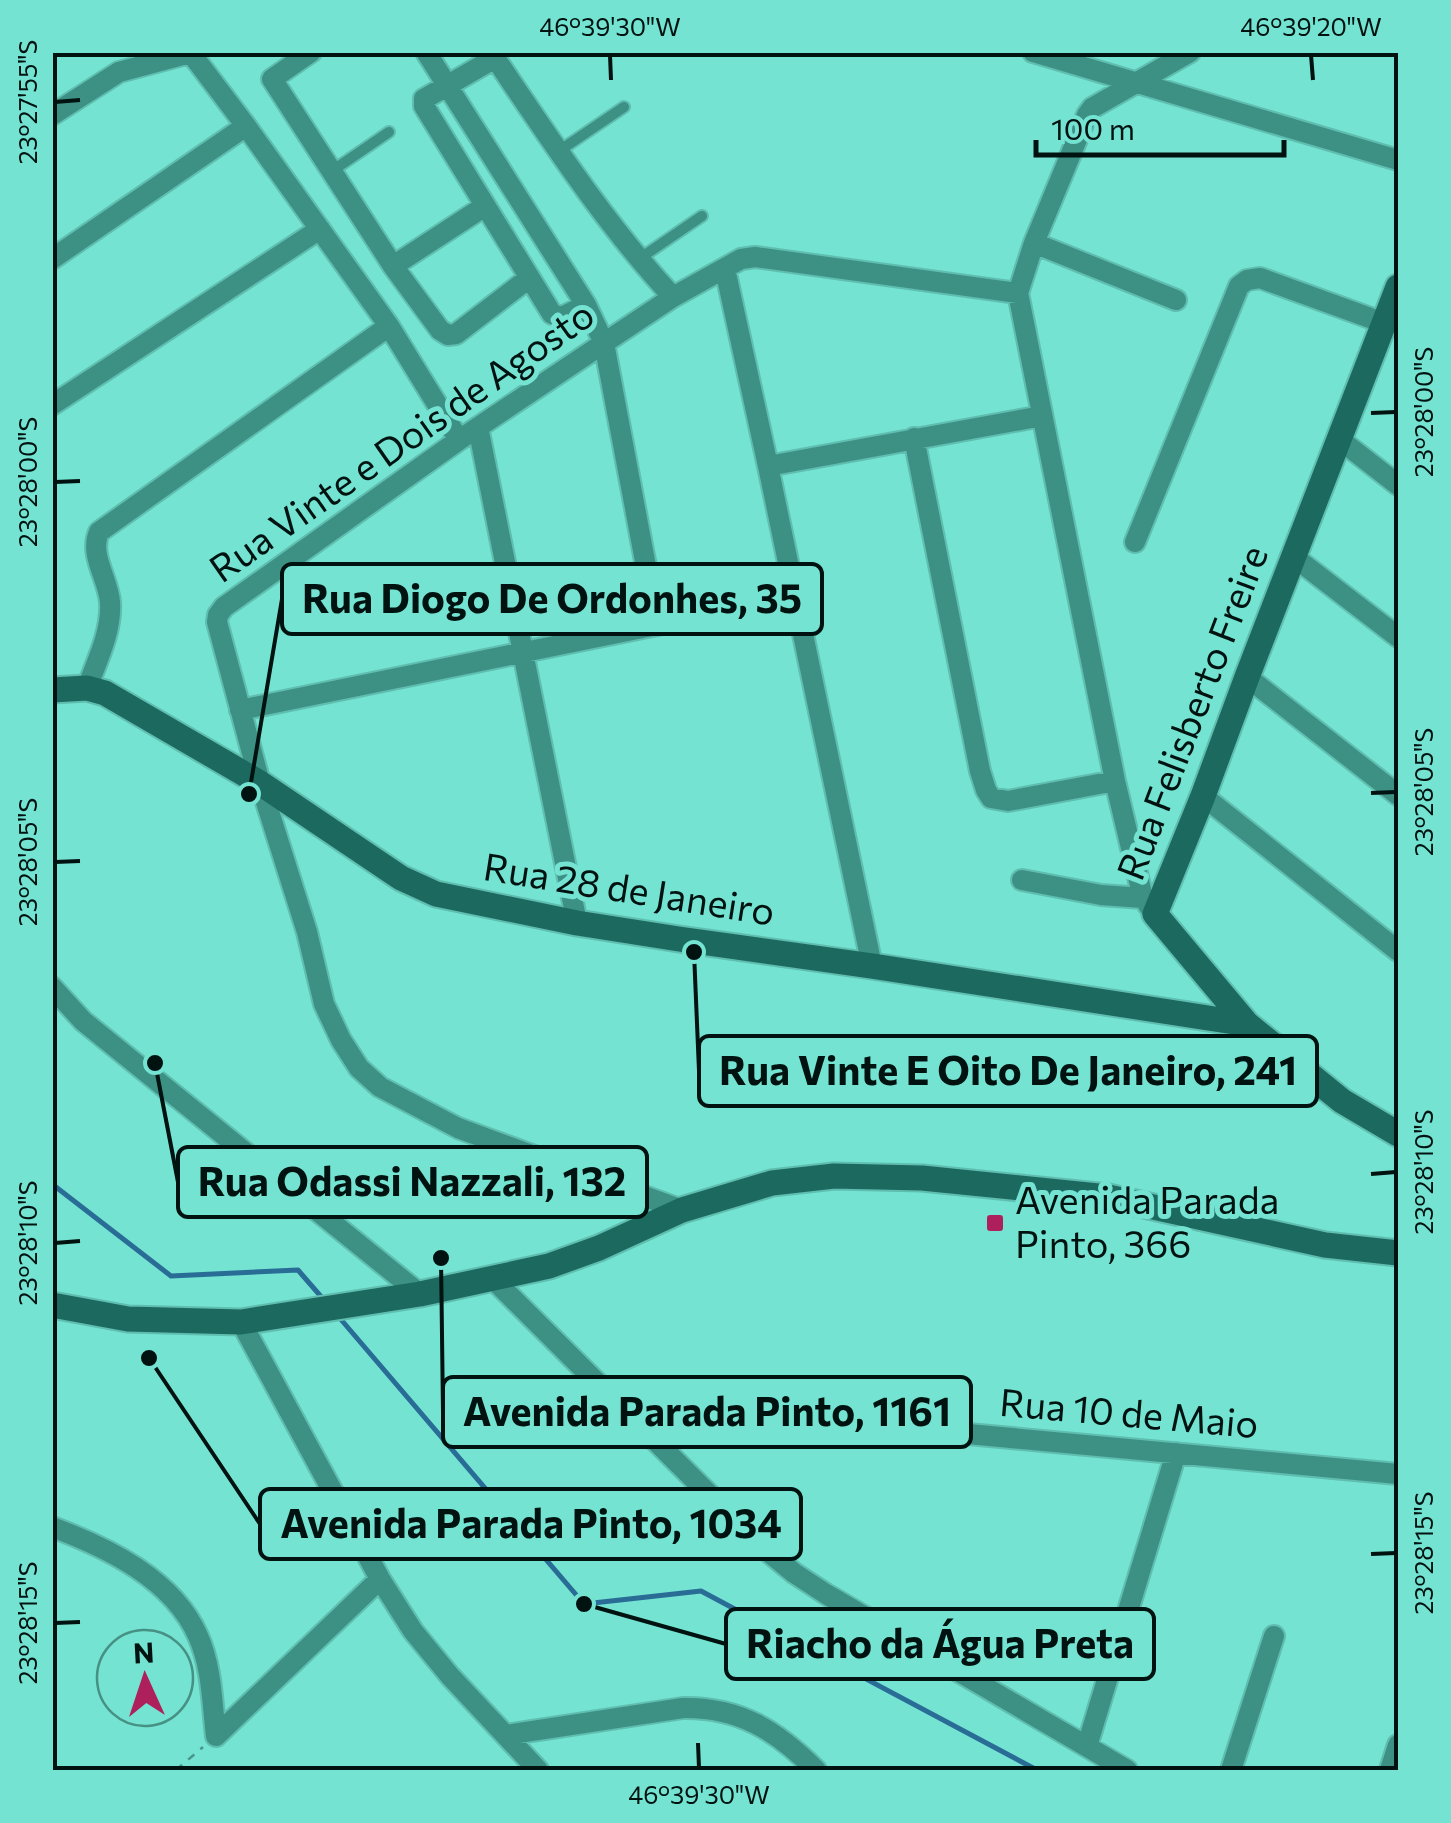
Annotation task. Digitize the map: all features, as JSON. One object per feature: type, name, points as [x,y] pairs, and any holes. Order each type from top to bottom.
[{"type":"street","points":[[311,52],[272,79],[393,266],[440,330],[456,334],[529,278]]},
{"type":"street","points":[[426,52],[586,305],[604,343],[657,624]]},
{"type":"street","points":[[1033,52],[1398,160]]},
{"type":"street","points":[[1022,880],[1149,906],[1115,781],[1018,293],[1034,243],[1087,116],[1099,102],[1190,52]]},
{"type":"street","points":[[52,114],[118,72],[190,53],[389,326],[459,440]]},
{"type":"street","points":[[586,305],[556,317],[548,309],[424,106],[424,99],[496,54],[559,151],[638,260],[674,297]]},
{"type":"street","points":[[52,259],[246,126]]},
{"type":"street","points":[[393,266],[485,206]]},
{"type":"street","points":[[52,405],[320,229]]},
{"type":"street","points":[[1034,243],[1176,300]]},
{"type":"street","name":"Rua Vinte e Dois de Agosto","points":[[682,1210],[458,1128],[380,1088],[359,1068],[324,1004],[240,710],[218,615],[478,427],[674,297],[742,259],[755,257],[1018,293]]},
{"type":"street","points":[[724,270],[872,966]]},
{"type":"street","points":[[1136,542],[1239,286],[1246,280],[1260,278],[1384,323]]},
{"type":"street","name":"Rua Felisberto Freire","points":[[1398,288],[1203,796],[1149,906],[1247,1024],[1342,1100],[1398,1134]]},
{"type":"street","points":[[87,688],[109,620],[108,588],[96,547],[99,532],[389,326]]},
{"type":"street","points":[[768,466],[1042,416]]},
{"type":"street","points":[[478,427],[577,923]]},
{"type":"street","points":[[914,438],[986,790],[992,798],[1008,801],[1115,781]]},
{"type":"street","points":[[1339,439],[1398,486]]},
{"type":"street","points":[[1294,557],[1398,638]]},
{"type":"street","points":[[240,710],[657,624],[795,600]]},
{"type":"street","points":[[1247,677],[1398,795]]},
{"type":"street","name":"Rua 28 de Janeiro","points":[[52,690],[87,688],[105,693],[260,783],[425,891],[679,940],[1247,1024]]},
{"type":"street","points":[[1203,796],[1398,951]]},
{"type":"street","points":[[52,988],[83,1021],[420,1294]]},
{"type":"street","points":[[52,1305],[128,1319],[242,1322],[420,1294],[549,1266],[682,1210],[772,1183],[834,1176],[922,1178],[1108,1197],[1325,1245],[1398,1252]]},
{"type":"street","points":[[493,1279],[760,1545],[794,1572],[1127,1770]]},
{"type":"street","points":[[242,1322],[380,1580],[438,1661],[538,1770]]},
{"type":"street","name":"Rua 10 de Maio","points":[[614,1401],[1398,1474]]},
{"type":"street","points":[[1087,1746],[1176,1454]]},
{"type":"street","points":[[55,1532],[122,1559],[157,1582],[182,1608],[198,1636],[208,1668],[216,1736]]},
{"type":"street","points":[[216,1736],[380,1580]]},
{"type":"street","points":[[1230,1770],[1274,1636]]},
{"type":"street","points":[[505,1735],[683,1708],[710,1708],[743,1717],[766,1729],[816,1770]]},
{"type":"street","points":[[1390,1770],[1398,1746]]},
{"type":"lane","points":[[559,151],[624,106]]},
{"type":"lane","points":[[331,171],[389,132]]},
{"type":"lane","points":[[638,260],[702,216]]},
{"type":"path","points":[[176,1770],[216,1736]]},
{"type":"waterway","points":[[52,1184],[171,1276],[298,1270],[324,1300]]},
{"type":"waterway","points":[[338,1316],[584,1604],[701,1591],[1037,1770]]},
{"type":"place","name":"Rua Diogo De Ordonhes, 35","points":[[249,794]]},
{"type":"place","name":"Rua Vinte E Oito De Janeiro, 241","points":[[694,952]]},
{"type":"place","name":"Rua Odassi Nazzali, 132","points":[[155,1063]]},
{"type":"place","name":"Avenida Parada Pinto, 366","points":[[995,1223]]},
{"type":"place","name":"Avenida Parada Pinto, 1161","points":[[441,1258]]},
{"type":"place","name":"Avenida Parada Pinto, 1034","points":[[149,1358]]},
{"type":"place","name":"Riacho da Água Preta","points":[[584,1604]]}]
